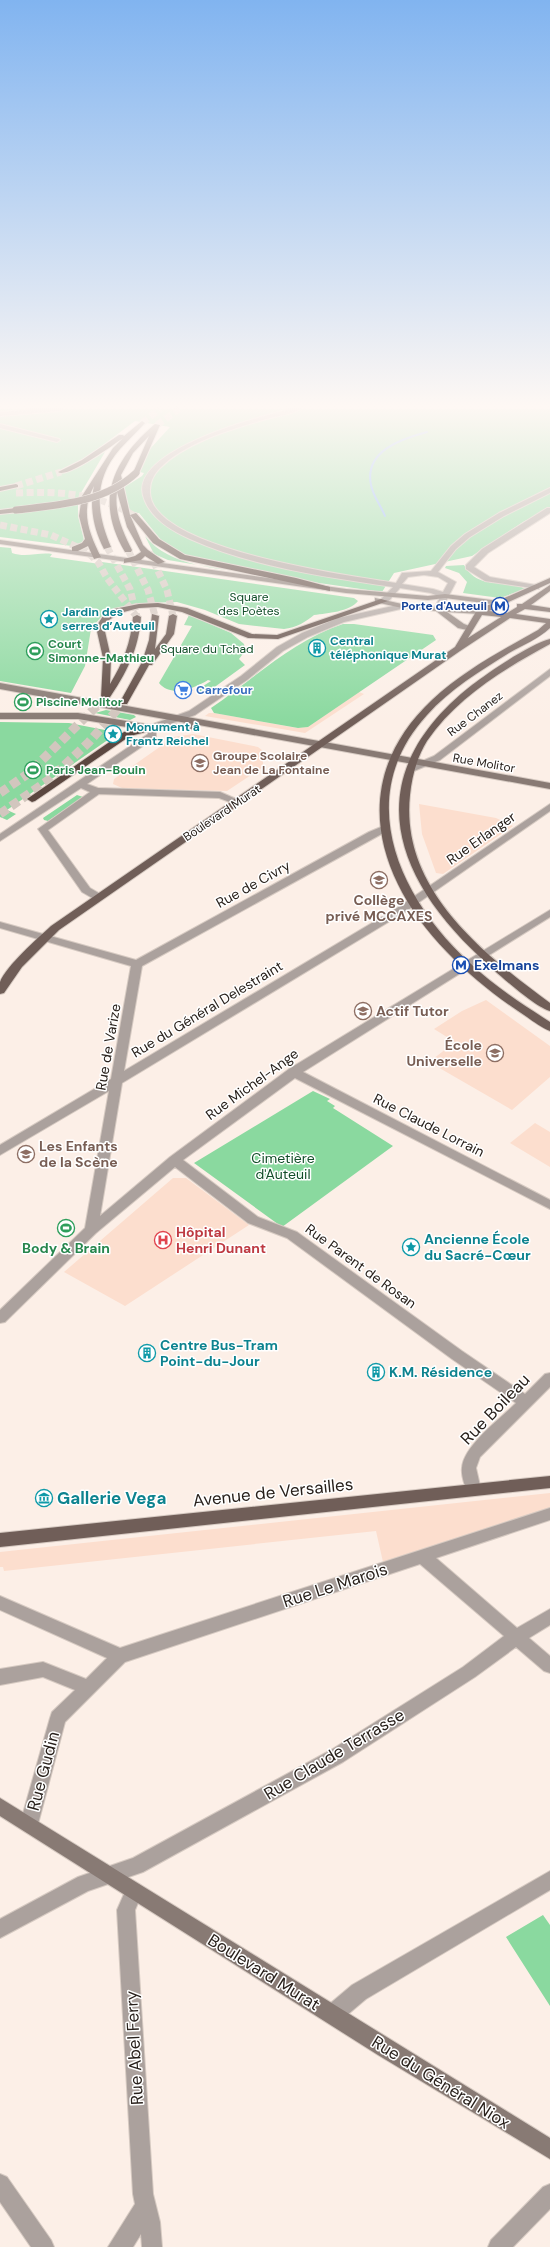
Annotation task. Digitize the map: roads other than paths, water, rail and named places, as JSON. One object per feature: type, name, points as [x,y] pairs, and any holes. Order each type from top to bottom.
[{"type":"highway","points":[[82,514],[88,539],[95,553]]},
{"type":"highway","points":[[96,514],[99,530],[107,547]]},
{"type":"highway","points":[[113,514],[116,526],[128,550]]},
{"type":"highway","points":[[127,514],[130,526],[145,554]]},
{"type":"highway","points":[[145,554],[133,514],[156,541],[183,557],[296,580],[327,589]]},
{"type":"highway","points":[[75,549],[85,544],[88,539]]},
{"type":"highway","points":[[128,561],[145,554]]},
{"type":"highway","points":[[107,702],[107,658],[100,627],[106,618],[117,611],[144,605],[174,607],[251,636],[271,638],[289,635],[325,620],[384,601]]},
{"type":"highway","points":[[146,667],[154,637],[155,616]]},
{"type":"highway","points":[[124,702],[146,667],[170,634],[173,616]]},
{"type":"highway","points":[[107,702],[128,660],[136,635],[137,617]]},
{"type":"highway","points":[[32,799],[127,734],[150,728]]},
{"type":"main road","points":[[0,542],[95,553],[145,554],[161,562],[188,569]]},
{"type":"main road","points":[[52,549],[75,549],[128,561],[327,589],[428,598],[445,596],[550,610]]},
{"type":"main road","points":[[480,612],[550,580]]},
{"type":"main road","points":[[531,602],[533,596],[537,593],[536,587]]},
{"type":"main road","name":"Boulevard Murat","points":[[0,991],[17,966],[43,939],[98,897],[238,802],[457,649],[524,607],[550,587]]},
{"type":"main road","points":[[346,591],[402,606],[480,612],[510,616],[548,625]]},
{"type":"main road","points":[[541,595],[550,603]]},
{"type":"main road","points":[[438,609],[461,626],[469,629]]},
{"type":"main road","name":"Boulevard Murat","points":[[457,649],[480,612]]},
{"type":"main road","points":[[548,625],[486,664],[440,698],[422,714],[392,758],[383,806],[384,829],[394,867],[412,903],[465,965],[495,989],[550,1027]]},
{"type":"main road","points":[[550,640],[492,675],[440,718],[424,739],[402,806],[403,826],[409,853],[429,892],[453,926],[482,955],[550,1008]]},
{"type":"main road","points":[[0,686],[74,699],[107,702],[210,726]]},
{"type":"main road","points":[[74,699],[78,716]]},
{"type":"main road","points":[[78,716],[107,702]]},
{"type":"main road","points":[[142,711],[150,728]]},
{"type":"main road","points":[[0,716],[78,716],[150,728],[210,726]]},
{"type":"main road","name":"Rue Molitor","points":[[210,726],[392,758],[394,760],[416,765],[550,786]]},
{"type":"main road","name":"Avenue de Versailles","points":[[0,1540],[550,1482]]},
{"type":"main road","name":"Boulevard Murat","points":[[0,1806],[109,1876],[333,2014]]},
{"type":"main road","name":"Rue du Général Niox","points":[[333,2014],[550,2149]]},
{"type":"street","points":[[156,514],[176,528],[219,548],[288,567],[433,591],[445,596]]},
{"type":"street","points":[[434,573],[457,545],[504,514]]},
{"type":"street","points":[[536,587],[488,579],[469,567],[485,551],[543,514]]},
{"type":"street","points":[[384,601],[405,575],[421,571],[443,575],[452,582],[438,609]]},
{"type":"street","points":[[0,838],[153,735],[150,728],[192,713],[280,649],[305,635],[341,620],[402,606]]},
{"type":"street","name":"Rue Chanez","points":[[416,765],[436,758],[550,672]]},
{"type":"street","points":[[80,784],[97,791],[220,795],[238,802]]},
{"type":"street","points":[[43,829],[97,791]]},
{"type":"street","name":"Rue Erlanger","points":[[429,892],[550,807]]},
{"type":"street","points":[[25,821],[43,829],[86,890],[98,897]]},
{"type":"street","name":"Rue de Civry","points":[[137,964],[365,838],[384,829]]},
{"type":"street","name":"Rue du Général Delestraint","points":[[0,1151],[429,892]]},
{"type":"street","name":"Rue Michel-Ange","points":[[0,1318],[91,1230],[174,1160],[293,1072],[550,913]]},
{"type":"street","points":[[0,925],[43,939],[137,964]]},
{"type":"street","name":"Rue de Varize","points":[[91,1230],[137,964]]},
{"type":"street","name":"Rue Claude Lorrain","points":[[293,1072],[550,1205]]},
{"type":"street","name":"Rue Parent de Rosan","points":[[174,1160],[253,1220],[292,1235],[457,1355],[526,1402]]},
{"type":"street","name":"Rue Boileau","points":[[474,1490],[469,1468],[470,1459],[550,1378]]},
{"type":"street","name":"Rue Le Marois","points":[[120,1656],[550,1514]]},
{"type":"street","points":[[422,1556],[550,1666]]},
{"type":"street","points":[[0,1603],[120,1656],[87,1687],[43,1669],[0,1677]]},
{"type":"street","name":"Rue Claude Terrasse","points":[[0,1929],[75,1888],[137,1866],[337,1756],[469,1672],[516,1636],[550,1616]]},
{"type":"street","name":"Rue Gudin","points":[[29,1824],[58,1718],[87,1687]]},
{"type":"street","name":"Boulevard Murat","points":[[333,2014],[359,1992],[550,1880]]},
{"type":"street","name":"Rue Abel Ferry","points":[[134,1891],[126,1910],[143,2194],[150,2222],[152,2247]]},
{"type":"street","points":[[0,2184],[44,2247]]},
{"type":"street","points":[[498,2247],[550,2194]]},
{"type":"street","points":[[118,2247],[124,2242],[146,2205]]},
{"type":"tunnel","points":[[0,525],[51,535],[86,551],[98,562],[107,578],[137,617],[130,589],[107,547]]},
{"type":"tunnel","points":[[128,550],[148,590],[155,616]]},
{"type":"tunnel","points":[[149,552],[167,590],[173,616]]},
{"type":"tunnel","points":[[0,793],[29,773],[105,698]]},
{"type":"tunnel","points":[[0,814],[50,779],[89,742],[124,702]]},
{"type":"place","name":"Porte d'Auteuil","points":[[500,606]]},
{"type":"place","name":"Jardin des serres d’Auteuil","points":[[49,619]]},
{"type":"place","name":"Central téléphonique Murat","points":[[317,648]]},
{"type":"place","name":"Court Simonne-Mathieu","points":[[35,651]]},
{"type":"place","name":"Carrefour","points":[[183,690]]},
{"type":"place","name":"Piscine Molitor","points":[[23,702]]},
{"type":"place","name":"Monument à Frantz Reichel","points":[[113,734]]},
{"type":"place","name":"Groupe Scolaire Jean de La Fontaine","points":[[200,763]]},
{"type":"place","name":"Paris Jean-Bouin","points":[[33,770]]},
{"type":"place","name":"Collège privé MCCAXES","points":[[379,880]]},
{"type":"place","name":"Exelmans","points":[[461,965]]},
{"type":"place","name":"Actif Tutor","points":[[363,1011]]},
{"type":"place","name":"École Universelle","points":[[495,1053]]},
{"type":"place","name":"Les Enfants de la Scène","points":[[26,1154]]},
{"type":"place","name":"Body & Brain","points":[[66,1228]]},
{"type":"place","name":"Hôpital Henri Dunant","points":[[163,1240]]},
{"type":"place","name":"Ancienne École du Sacré-Cœur","points":[[411,1247]]},
{"type":"place","name":"Centre Bus-Tram Point-du-Jour","points":[[147,1353]]},
{"type":"place","name":"K.M. Résidence","points":[[376,1372]]},
{"type":"place","name":"Gallerie Vega","points":[[44,1498]]},
{"type":"park label","name":"Square des Poètes","points":[[249,604]]},
{"type":"park label","name":"Square du Tchad","points":[[207,649]]},
{"type":"park label","name":"Cimetière d'Auteuil","points":[[283,1166]]}]
